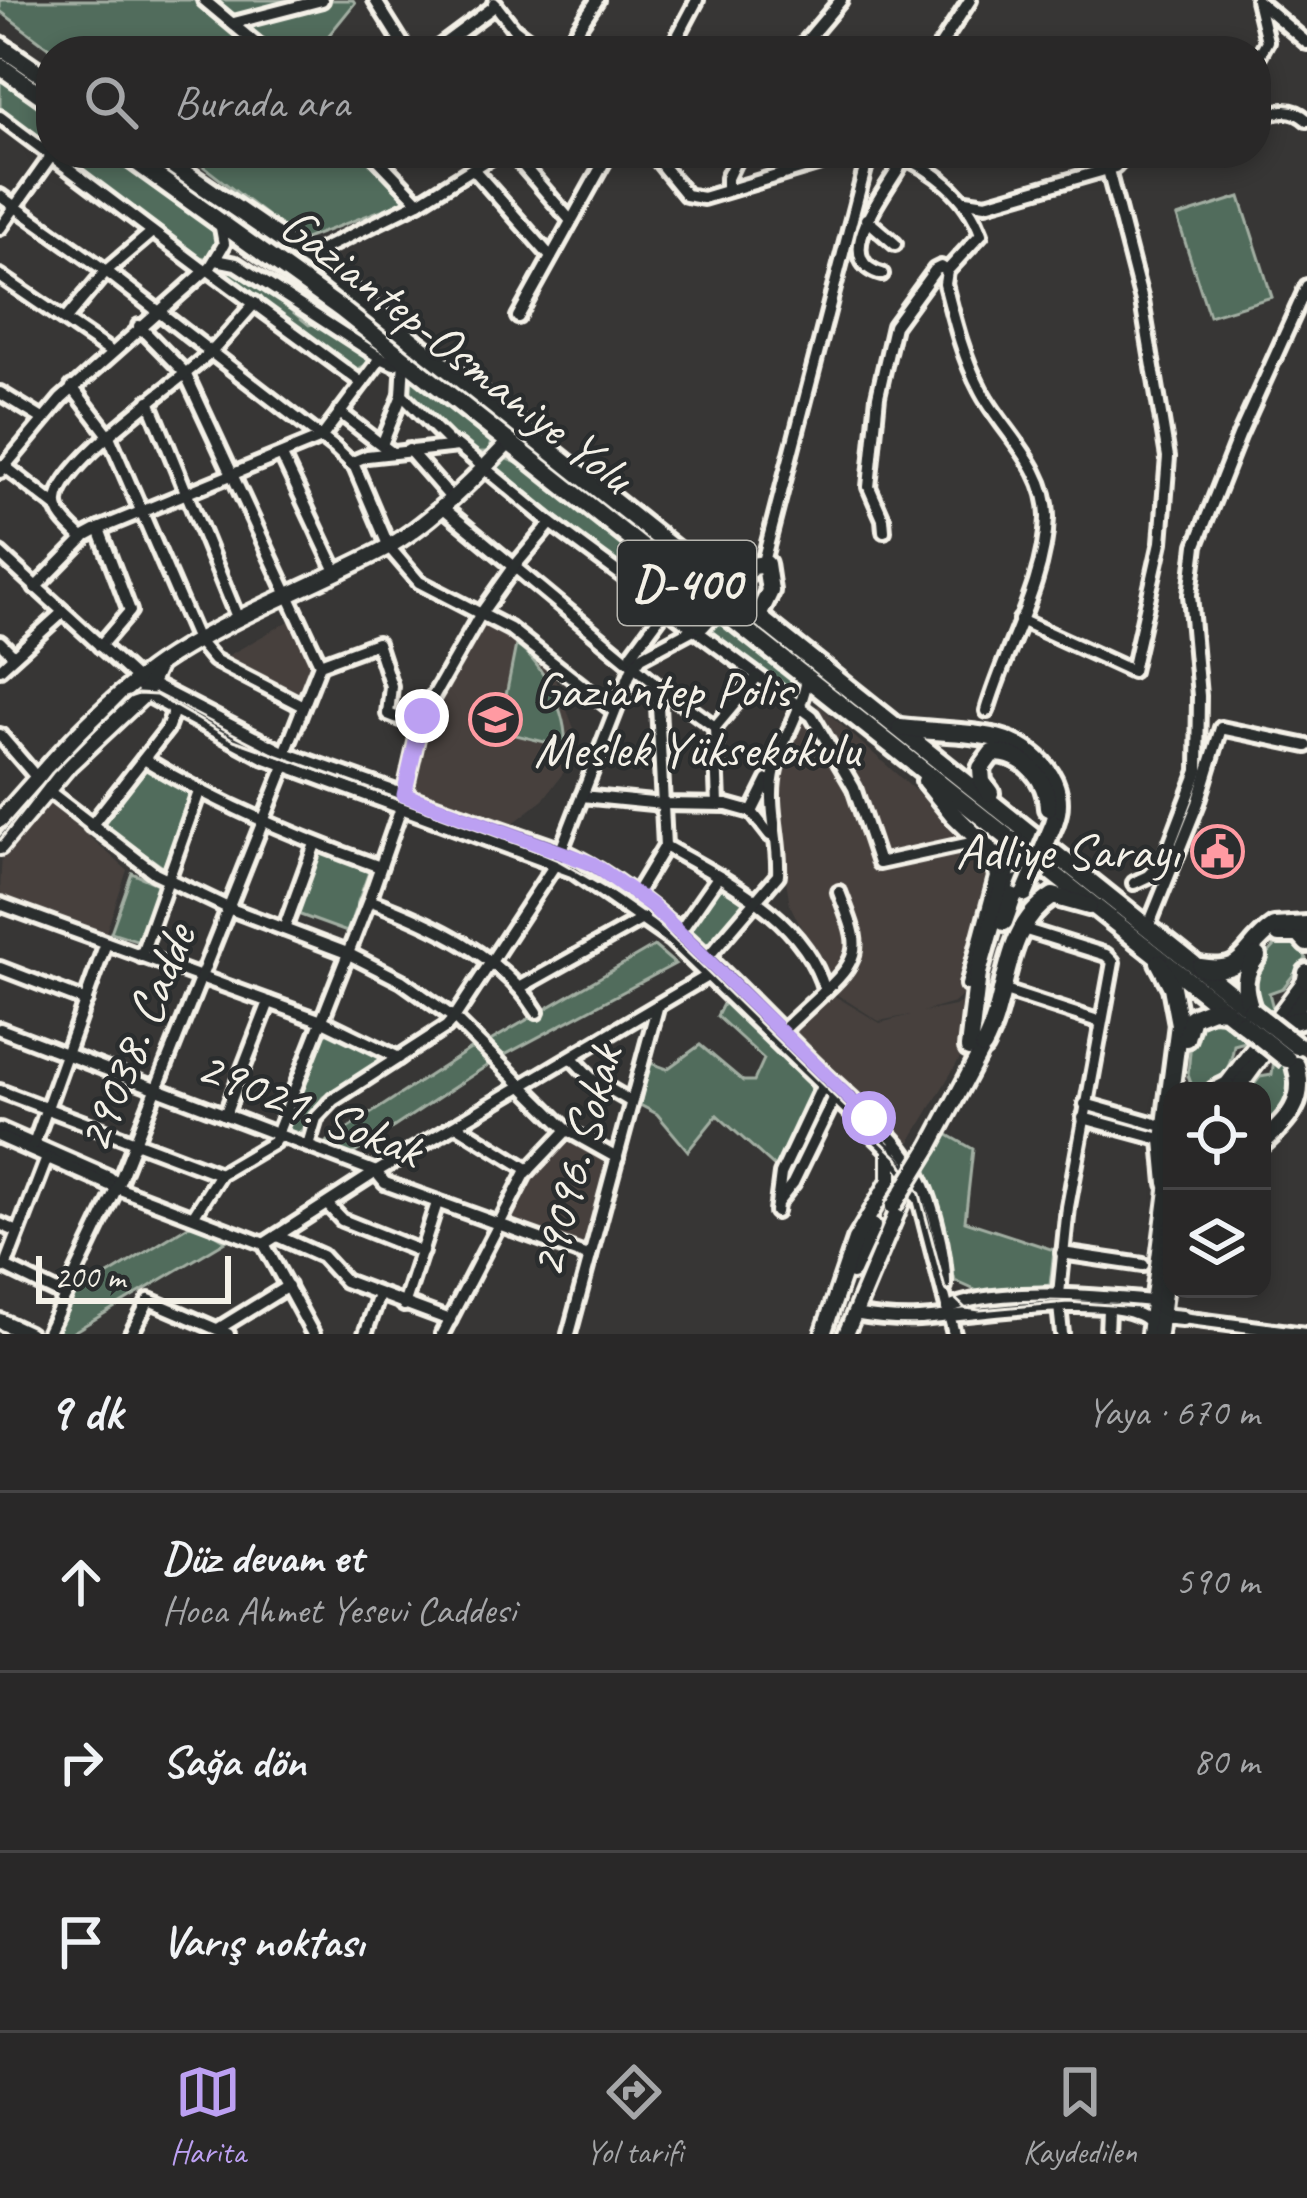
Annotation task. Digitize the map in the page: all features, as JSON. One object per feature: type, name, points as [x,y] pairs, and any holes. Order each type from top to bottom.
[{"type":"highway","points":[[0,46],[36,71]]},
{"type":"highway","points":[[0,66],[36,91]]},
{"type":"highway","name":"Gaziantep-Osmaniye Yolu","points":[[145,168],[404,359],[1226,1010],[1246,1016]]},
{"type":"highway","name":"Gaziantep-Osmaniye Yolu","points":[[177,168],[307,258],[1006,812],[1197,967],[1246,1016]]},
{"type":"highway","points":[[731,589],[752,566],[763,562],[770,591],[758,616]]},
{"type":"highway","points":[[900,728],[997,739],[1038,760],[1056,786],[1059,810],[1049,820],[1021,888],[976,1047]]},
{"type":"highway","points":[[1006,812],[980,775],[992,753],[1010,752],[1033,772],[1048,795],[1049,820]]},
{"type":"highway","points":[[921,768],[953,814],[1008,868],[978,973],[976,1047]]},
{"type":"highway","points":[[976,1047],[1028,915],[1053,896],[1104,912]]},
{"type":"highway","points":[[1197,967],[1227,970],[1238,965],[1274,927],[1307,925]]},
{"type":"highway","points":[[1271,1134],[1298,1106],[1302,1088],[1299,1060],[1246,1016],[1247,969],[1268,940],[1288,932],[1299,934],[1307,943]]},
{"type":"highway","points":[[1153,951],[1178,1005],[1172,1082]]},
{"type":"highway","points":[[1184,1082],[1187,1025],[1200,1012],[1226,1010]]},
{"type":"highway","points":[[1286,1023],[1307,1017]]},
{"type":"highway","points":[[1271,1145],[1307,1112]]},
{"type":"main road","points":[[0,820],[144,686],[160,663],[237,617],[389,547],[485,468],[509,442]]},
{"type":"main road","points":[[0,847],[42,784]]},
{"type":"main road","points":[[1231,1082],[1307,977]]},
{"type":"main road","points":[[1232,1082],[1307,994]]},
{"type":"main road","points":[[824,1334],[976,1047]]},
{"type":"main road","points":[[824,1334],[855,1240],[890,1180],[890,1151]]},
{"type":"main road","points":[[842,1334],[906,1191],[913,1189],[918,1195]]},
{"type":"main road","points":[[1160,1334],[1154,1311],[1168,1190]]},
{"type":"main road","points":[[842,1334],[890,1204]]},
{"type":"main road","points":[[1154,1311],[1163,1268]]},
{"type":"main road","points":[[1154,1311],[1168,1308],[1182,1318]]},
{"type":"main road","points":[[1154,1311],[1182,1318]]},
{"type":"main road","points":[[0,1322],[28,1334]]},
{"type":"street","points":[[204,0],[248,36]]},
{"type":"street","points":[[234,23],[322,0]]},
{"type":"street","points":[[375,0],[398,36]]},
{"type":"street","points":[[573,36],[596,0]]},
{"type":"street","points":[[678,36],[697,0]]},
{"type":"street","points":[[811,36],[841,0]]},
{"type":"street","points":[[947,36],[970,0]]},
{"type":"street","points":[[1257,0],[1307,43]]},
{"type":"street","points":[[1257,0],[1267,36]]},
{"type":"street","points":[[453,36],[494,3],[523,36]]},
{"type":"street","points":[[1271,113],[1299,113],[1307,120]]},
{"type":"street","points":[[0,117],[36,143]]},
{"type":"street","points":[[0,228],[43,168]]},
{"type":"street","points":[[69,168],[362,383]]},
{"type":"street","points":[[386,168],[418,202]]},
{"type":"street","points":[[307,258],[478,168]]},
{"type":"street","points":[[525,168],[571,221]]},
{"type":"street","points":[[518,317],[601,168]]},
{"type":"street","points":[[664,168],[686,195],[704,198],[800,168]]},
{"type":"street","points":[[728,188],[732,168]]},
{"type":"street","points":[[763,562],[865,168]]},
{"type":"street","points":[[883,274],[868,271],[859,258],[860,241],[894,168]]},
{"type":"street","points":[[921,168],[966,201],[981,234],[947,271],[945,284],[981,391],[1039,482],[1048,514],[1039,563],[987,711]]},
{"type":"street","points":[[966,201],[986,204],[1113,168]]},
{"type":"street","points":[[475,170],[551,256]]},
{"type":"street","points":[[1020,620],[1132,671],[1150,602],[1168,485],[1167,438],[1142,301],[1108,170]]},
{"type":"street","points":[[0,196],[106,271],[356,467],[389,547],[419,582],[527,641],[613,710]]},
{"type":"street","points":[[854,212],[895,244]]},
{"type":"street","points":[[83,539],[57,507],[1,468],[72,387],[209,267],[224,244],[220,220]]},
{"type":"street","points":[[65,320],[106,271],[152,232]]},
{"type":"street","points":[[209,267],[236,264],[382,358],[394,364],[404,359],[402,395],[382,442]]},
{"type":"street","points":[[884,531],[869,487],[871,441],[894,326],[935,270],[947,271]]},
{"type":"street","points":[[0,276],[111,352]]},
{"type":"street","points":[[1134,883],[1164,860],[1198,771],[1199,696],[1190,596],[1196,545],[1238,436],[1307,286]]},
{"type":"street","points":[[57,507],[74,473],[108,434],[210,353],[255,303]]},
{"type":"street","points":[[140,326],[185,373],[320,664],[377,644],[391,686],[388,714],[419,726]]},
{"type":"street","points":[[35,588],[99,529],[321,438],[382,358]]},
{"type":"street","points":[[72,387],[108,434],[197,640],[214,660],[303,706]]},
{"type":"street","points":[[0,393],[41,418]]},
{"type":"street","points":[[402,395],[451,444],[551,523],[666,608],[702,622],[757,676],[802,706],[854,788],[879,863],[968,842],[993,862],[995,882],[968,985]]},
{"type":"street","points":[[149,401],[237,617]]},
{"type":"street","points":[[339,412],[392,453]]},
{"type":"street","points":[[350,463],[451,444]]},
{"type":"street","points":[[410,450],[446,502],[514,567],[715,727]]},
{"type":"street","points":[[282,456],[336,572]]},
{"type":"street","points":[[194,1215],[220,1174],[274,1142],[369,900],[403,801],[419,726],[480,615],[551,523]]},
{"type":"street","points":[[99,529],[130,610],[100,646]]},
{"type":"street","points":[[0,554],[174,710],[285,760],[562,850],[593,864],[636,894],[892,1140],[916,1170],[946,1270],[947,1308]]},
{"type":"street","points":[[636,664],[632,654],[666,608]]},
{"type":"street","points":[[0,669],[62,613]]},
{"type":"street","points":[[308,1145],[316,1118],[333,1100],[454,1018],[556,863],[613,710],[636,664],[702,622]]},
{"type":"street","points":[[0,642],[14,656]]},
{"type":"street","name":"29038. Cadde","points":[[47,1334],[118,1185],[320,664]]},
{"type":"street","points":[[718,805],[715,727],[757,676]]},
{"type":"street","points":[[752,812],[802,706],[807,678]]},
{"type":"street","points":[[636,894],[665,846],[657,685]]},
{"type":"street","points":[[144,686],[285,760]]},
{"type":"street","points":[[802,706],[831,696]]},
{"type":"street","points":[[92,826],[167,729],[174,710]]},
{"type":"street","points":[[1148,927],[1192,821],[1221,728],[1307,746]]},
{"type":"street","points":[[0,737],[42,784],[133,859],[228,908],[347,953],[402,981],[454,1018],[568,1130],[616,1158]]},
{"type":"street","points":[[144,759],[199,792],[315,844],[380,867]]},
{"type":"street","points":[[706,959],[778,875],[772,788],[776,766]]},
{"type":"street","points":[[141,956],[199,792]]},
{"type":"street","points":[[582,796],[662,805],[718,805],[752,812],[775,843]]},
{"type":"street","points":[[403,801],[556,863],[644,918],[709,975],[890,1151],[918,1195],[954,1334]]},
{"type":"street","points":[[284,929],[315,844]]},
{"type":"street","points":[[665,846],[758,899],[809,953],[825,991]]},
{"type":"street","points":[[679,933],[718,877]]},
{"type":"street","points":[[781,1032],[851,966],[855,933],[839,892]]},
{"type":"street","points":[[369,900],[415,917],[492,963],[521,987],[537,1012]]},
{"type":"street","points":[[0,904],[320,1020],[399,1058]]},
{"type":"street","points":[[521,987],[644,918]]},
{"type":"street","points":[[1020,928],[1106,955],[1113,962],[1062,1252],[1062,1334]]},
{"type":"street","points":[[34,1144],[106,943]]},
{"type":"street","points":[[0,968],[86,1001]]},
{"type":"street","points":[[264,1244],[376,1172],[709,975]]},
{"type":"street","points":[[1002,990],[1101,1022]]},
{"type":"street","points":[[226,1115],[269,1003]]},
{"type":"street","name":"29096. Sokak","points":[[568,1334],[657,1008]]},
{"type":"street","name":"29021. Sokak","points":[[0,1029],[376,1172],[386,1183],[437,1203],[590,1257]]},
{"type":"street","points":[[572,1058],[592,1078],[630,1102]]},
{"type":"street","points":[[822,1088],[781,1174],[777,1207],[834,1099]]},
{"type":"street","points":[[0,1091],[220,1174]]},
{"type":"street","points":[[1085,1104],[1163,1133]]},
{"type":"street","points":[[1083,1118],[1163,1134]]},
{"type":"street","points":[[458,1126],[529,1170]]},
{"type":"street","points":[[442,1334],[529,1170],[568,1130]]},
{"type":"street","points":[[0,1133],[109,1177],[118,1185]]},
{"type":"street","points":[[0,1133],[46,1158],[264,1244],[313,1334]]},
{"type":"street","points":[[46,1158],[2,1266],[65,1297]]},
{"type":"street","points":[[404,1305],[437,1203]]},
{"type":"street","points":[[328,1205],[342,1220],[422,1252]]},
{"type":"street","points":[[0,1224],[18,1232]]},
{"type":"street","points":[[277,1236],[322,1256],[345,1281],[450,1320]]},
{"type":"street","points":[[1062,1252],[1143,1265]]},
{"type":"street","points":[[131,1334],[149,1300],[223,1332],[288,1286]]},
{"type":"street","points":[[364,1334],[379,1294]]},
{"type":"street","points":[[1059,1300],[1108,1310],[1154,1311]]},
{"type":"street","points":[[854,1314],[881,1319],[947,1308],[1059,1300],[1154,1311]]},
{"type":"street","points":[[1107,1334],[1108,1310]]},
{"type":"street","points":[[1182,1318],[1305,1334]]},
{"type":"street","points":[[881,1319],[885,1334]]},
{"type":"shaded area","name":"Gaziantep Polis Meslek Yüksekokulu","points":[[470,618],[507,636],[553,674],[575,731],[566,769],[543,800],[512,824],[413,791],[419,754],[413,746],[421,707],[439,666]]},
{"type":"shaded area","points":[[291,620],[311,661],[298,698],[224,658]]},
{"type":"shaded area","points":[[819,705],[1003,869],[975,992],[922,1012],[955,1006],[974,994],[966,1048],[907,1147],[791,1030],[833,995],[880,1023],[910,1015],[879,1021],[833,992],[790,905],[776,817],[779,777],[801,721]]},
{"type":"shaded area","points":[[46,798],[127,870],[105,935],[0,894],[2,850]]},
{"type":"shaded area","points":[[569,1136],[611,1159],[585,1250],[507,1219],[530,1173]]},
{"type":"green space","points":[[0,0],[355,3],[328,36],[36,38],[0,11]]},
{"type":"green space","points":[[0,80],[36,105],[36,136],[0,109]]},
{"type":"green space","points":[[79,168],[128,168],[207,222],[216,231],[216,243],[206,258],[198,257]]},
{"type":"green space","points":[[205,168],[375,168],[408,200],[300,241]]},
{"type":"green space","points":[[1240,197],[1272,297],[1209,316],[1177,217]]},
{"type":"green space","points":[[221,266],[261,286],[309,325],[323,322],[371,358],[370,363],[356,370],[344,364],[214,270]]},
{"type":"green space","points":[[408,378],[487,436],[491,442],[488,452],[477,452],[438,426],[440,422],[410,397]]},
{"type":"green space","points":[[502,457],[528,467],[706,608],[684,616],[494,467]]},
{"type":"green space","points":[[716,616],[801,682],[795,698],[708,631]]},
{"type":"green space","points":[[516,645],[552,690],[565,747],[499,731]]},
{"type":"green space","points":[[146,768],[193,796],[167,870],[103,825]]},
{"type":"green space","points":[[318,850],[370,869],[347,932],[295,913]]},
{"type":"green space","points":[[132,873],[160,885],[139,941],[111,932]]},
{"type":"green space","points":[[720,882],[750,899],[709,951],[686,930]]},
{"type":"green space","points":[[1281,940],[1303,948],[1306,959],[1283,988],[1269,993],[1273,1008],[1269,1015],[1259,1006],[1252,987],[1265,957]]},
{"type":"green space","points":[[654,946],[675,964],[499,1058],[487,1043]]},
{"type":"green space","points":[[726,998],[816,1089],[778,1170],[717,1115],[688,1151],[657,1114],[640,1105],[648,1062],[667,1069],[700,1045],[743,1081],[754,1081],[764,1059],[717,1016]]},
{"type":"green space","points":[[1206,1016],[1222,1017],[1249,1041],[1234,1045],[1218,1082],[1191,1082],[1192,1029]]},
{"type":"green space","points":[[321,1029],[387,1058],[323,1097],[298,1136],[281,1129]]},
{"type":"green space","points":[[475,1046],[491,1063],[347,1158],[322,1145]]},
{"type":"green space","points":[[1274,1059],[1292,1072],[1297,1093],[1271,1126],[1271,1082],[1256,1082],[1272,1075]]},
{"type":"green space","points":[[943,1132],[973,1149],[965,1221],[1054,1250],[1050,1285],[984,1294],[955,1281],[926,1166]]},
{"type":"green space","points":[[195,1222],[226,1241],[70,1334],[56,1332],[72,1297]]},
{"type":"tram line","points":[[0,840],[52,773],[126,698],[138,694],[156,695],[234,740],[501,836],[558,860],[645,911],[898,1158],[920,1194],[945,1289],[965,1308],[1068,1302],[1138,1307]]},
{"type":"place","name":"Gaziantep Polis Meslek Yüksekokulu","points":[[495,719]]},
{"type":"place","name":"Adliye Sarayı","points":[[1218,851]]},
{"type":"route","points":[[422,716],[404,795],[593,864],[651,905],[869,1118]]}]
